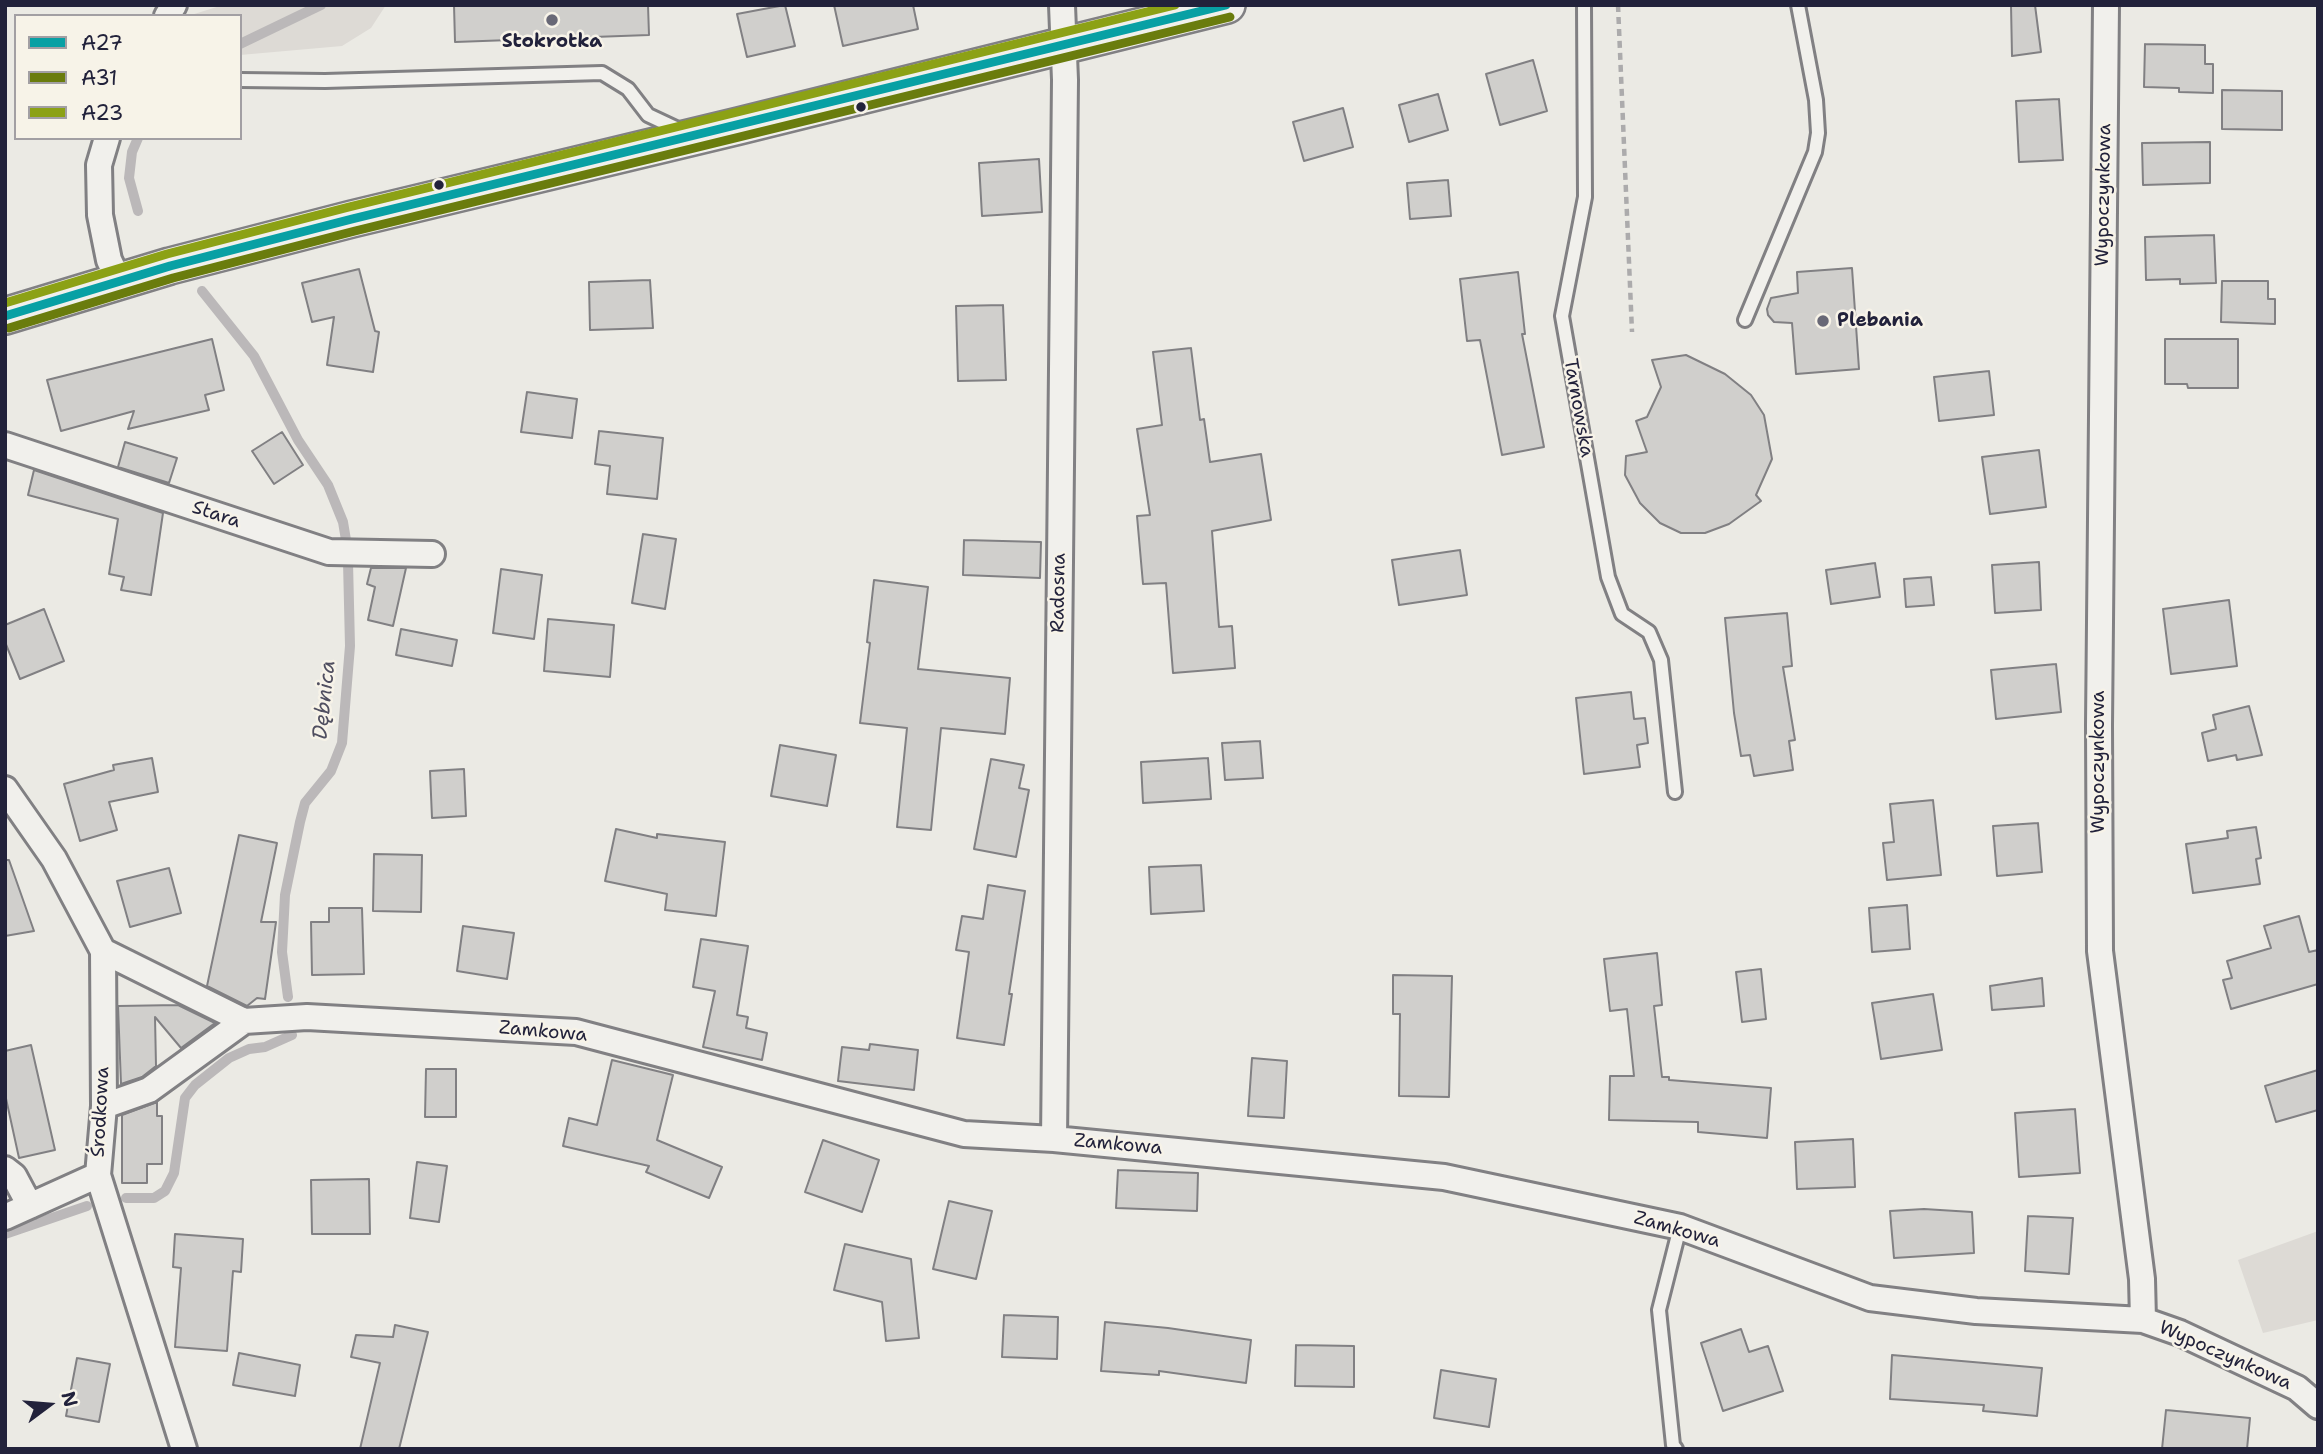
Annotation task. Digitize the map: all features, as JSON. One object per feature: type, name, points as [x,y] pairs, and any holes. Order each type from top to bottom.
[{"type":"main road","points":[[5,316],[119,281],[352,219],[1227,5]]},
{"type":"street","name":"Radosna","points":[[1054,1139],[1065,46],[1062,5]]},
{"type":"street","name":"Wypoczynkowa","points":[[2106,5],[2099,725],[2100,951],[2142,1279],[2143,1320],[2180,1333],[2297,1388],[2318,1406]]},
{"type":"street","points":[[106,140],[99,165],[100,215],[109,260],[119,281]]},
{"type":"street","name":"Stara","points":[[5,445],[329,552],[432,554]]},
{"type":"street","name":"Środkowa","points":[[5,789],[54,859],[103,951],[104,1106],[98,1175],[184,1449]]},
{"type":"street","points":[[103,951],[244,1021],[149,1090],[104,1106]]},
{"type":"street","name":"Zamkowa","points":[[244,1021],[307,1017],[576,1032],[964,1134],[1054,1139],[1444,1177],[1680,1227],[1870,1298],[1976,1311],[2143,1320]]},
{"type":"street","points":[[5,1169],[14,1176],[30,1206]]},
{"type":"street","points":[[5,1217],[98,1175]]},
{"type":"lane","name":"Tarnowska","points":[[1584,5],[1585,197],[1562,316],[1608,577],[1622,614],[1649,632],[1661,660],[1675,792]]},
{"type":"lane","points":[[1745,320],[1815,152],[1818,133],[1816,100],[1798,5]]},
{"type":"lane","points":[[242,80],[602,73],[628,89],[648,115],[695,137]]},
{"type":"lane","points":[[1676,1449],[1673,1445],[1659,1310],[1680,1227]]},
{"type":"path","points":[[1618,5],[1632,331]]},
{"type":"shaded area","points":[[223,5],[386,5],[371,28],[342,46],[242,55],[242,14],[194,14]]},
{"type":"shaded area","points":[[2318,1231],[2318,1320],[2263,1333],[2238,1260]]},
{"type":"building","name":"Stokrotka","points":[[454,5],[648,5],[649,35],[455,42]]},
{"type":"building","points":[[785,5],[795,46],[747,57],[737,14]]},
{"type":"building","points":[[834,5],[913,5],[918,29],[843,46]]},
{"type":"building","points":[[2011,5],[2035,5],[2041,52],[2012,56]]},
{"type":"building","points":[[2145,44],[2205,45],[2205,64],[2213,64],[2213,93],[2144,87]]},
{"type":"building","points":[[1533,60],[1547,111],[1500,125],[1486,74]]},
{"type":"building","points":[[2222,90],[2282,91],[2282,130],[2222,129]]},
{"type":"building","points":[[1438,94],[1448,130],[1409,142],[1399,105]]},
{"type":"building","points":[[2059,99],[2063,160],[2019,162],[2016,101]]},
{"type":"building","points":[[1343,108],[1353,147],[1304,161],[1293,122]]},
{"type":"building","points":[[2210,142],[2210,183],[2143,185],[2142,143]]},
{"type":"building","points":[[1039,159],[1042,212],[982,216],[979,163]]},
{"type":"building","points":[[1448,180],[1451,216],[1410,219],[1407,183]]},
{"type":"building","points":[[2214,235],[2216,283],[2180,284],[2180,279],[2146,280],[2145,237]]},
{"type":"building","name":"Plebania","points":[[1852,268],[1859,369],[1796,374],[1792,323],[1774,322],[1768,315],[1771,298],[1798,293],[1797,272]]},
{"type":"building","points":[[359,269],[375,331],[379,332],[373,372],[327,365],[334,317],[312,322],[302,283]]},
{"type":"building","points":[[1518,272],[1525,334],[1522,334],[1544,447],[1502,455],[1480,340],[1467,341],[1460,279]]},
{"type":"building","points":[[650,280],[653,328],[590,330],[589,282]]},
{"type":"building","points":[[2222,281],[2268,281],[2268,299],[2275,299],[2275,324],[2221,322]]},
{"type":"building","points":[[1003,305],[1006,380],[958,381],[956,306]]},
{"type":"building","points":[[212,339],[224,390],[205,395],[209,410],[128,429],[134,411],[61,431],[47,380]]},
{"type":"building","points":[[2165,339],[2238,339],[2238,388],[2188,388],[2187,384],[2165,384]]},
{"type":"building","points":[[1191,348],[1200,420],[1204,419],[1210,462],[1261,454],[1271,520],[1212,531],[1219,627],[1232,626],[1235,668],[1173,673],[1166,583],[1143,584],[1137,516],[1150,515],[1137,429],[1162,425],[1153,352]]},
{"type":"building","points":[[1686,355],[1725,374],[1751,395],[1764,415],[1772,459],[1756,495],[1761,501],[1729,524],[1705,533],[1681,533],[1660,523],[1640,503],[1625,475],[1626,456],[1647,452],[1636,421],[1647,417],[1661,387],[1652,360]]},
{"type":"building","points":[[1989,371],[1994,415],[1939,421],[1934,377]]},
{"type":"building","points":[[527,392],[577,399],[572,438],[521,432]]},
{"type":"building","points":[[599,431],[663,438],[657,499],[607,494],[610,466],[595,464]]},
{"type":"building","points":[[282,432],[303,465],[274,484],[252,451]]},
{"type":"building","points":[[125,442],[177,458],[169,483],[118,467]]},
{"type":"building","points":[[2039,450],[2046,507],[1990,514],[1982,457]]},
{"type":"building","points":[[34,470],[163,513],[151,595],[121,590],[124,577],[109,574],[118,519],[28,495]]},
{"type":"building","points":[[643,534],[676,539],[665,609],[632,603]]},
{"type":"building","points":[[964,540],[1041,542],[1040,578],[963,575]]},
{"type":"building","points":[[1460,550],[1467,595],[1399,605],[1392,560]]},
{"type":"building","points":[[2039,562],[2041,610],[1995,613],[1992,565]]},
{"type":"building","points":[[1875,563],[1880,597],[1831,604],[1826,570]]},
{"type":"building","points":[[371,568],[406,568],[393,626],[368,620],[375,587],[367,584]]},
{"type":"building","points":[[501,569],[542,575],[534,639],[493,633]]},
{"type":"building","points":[[1931,577],[1934,605],[1906,607],[1904,579]]},
{"type":"building","points":[[874,580],[928,587],[918,669],[1010,678],[1005,734],[941,728],[931,830],[897,827],[907,728],[860,723],[870,643],[867,642]]},
{"type":"building","points":[[2229,600],[2237,666],[2171,674],[2163,609]]},
{"type":"building","points":[[44,609],[64,661],[20,679],[5,642],[5,625]]},
{"type":"building","points":[[1787,613],[1792,666],[1783,667],[1795,740],[1789,741],[1793,770],[1754,776],[1750,755],[1741,756],[1725,618]]},
{"type":"building","points":[[548,619],[614,625],[610,677],[544,671]]},
{"type":"building","points":[[401,629],[457,640],[452,666],[396,655]]},
{"type":"building","points":[[2056,664],[2061,712],[1996,719],[1991,670]]},
{"type":"building","points":[[1631,692],[1634,719],[1645,718],[1648,743],[1637,745],[1640,767],[1584,774],[1576,698]]},
{"type":"building","points":[[2249,706],[2262,755],[2237,760],[2236,755],[2208,761],[2202,733],[2216,729],[2213,715]]},
{"type":"building","points":[[1260,741],[1263,778],[1225,780],[1222,743]]},
{"type":"building","points":[[780,745],[836,755],[827,806],[771,796]]},
{"type":"building","points":[[152,758],[158,792],[109,802],[117,830],[80,841],[64,784],[114,770],[113,765]]},
{"type":"building","points":[[1208,758],[1211,799],[1143,803],[1141,762]]},
{"type":"building","points":[[991,759],[1024,765],[1019,788],[1029,790],[1016,857],[974,849]]},
{"type":"building","points":[[464,769],[466,816],[432,818],[430,771]]},
{"type":"building","points":[[1933,800],[1941,875],[1887,880],[1883,843],[1894,842],[1890,804]]},
{"type":"building","points":[[2038,823],[2042,872],[1997,876],[1993,826]]},
{"type":"building","points":[[2256,827],[2261,858],[2256,859],[2260,884],[2193,893],[2186,844],[2228,838],[2227,831]]},
{"type":"building","points":[[616,829],[657,838],[657,834],[725,842],[716,916],[665,910],[667,894],[605,881]]},
{"type":"building","points":[[239,835],[277,843],[261,922],[276,922],[265,999],[257,998],[247,1006],[207,986]]},
{"type":"building","points":[[374,854],[422,855],[421,912],[373,911]]},
{"type":"building","points":[[5,860],[9,860],[34,931],[5,936]]},
{"type":"building","points":[[1201,865],[1204,911],[1151,914],[1149,867]]},
{"type":"building","points":[[169,868],[181,913],[130,927],[117,881]]},
{"type":"building","points":[[988,885],[1025,891],[1004,1045],[957,1038],[969,952],[956,950],[962,916],[983,919]]},
{"type":"building","points":[[1907,905],[1910,949],[1872,952],[1869,908]]},
{"type":"building","points":[[329,908],[362,908],[364,974],[312,975],[311,922],[329,922]]},
{"type":"building","points":[[2299,916],[2309,952],[2318,950],[2318,984],[2231,1009],[2223,980],[2232,978],[2227,961],[2271,948],[2264,926]]},
{"type":"building","points":[[463,926],[514,933],[507,979],[457,971]]},
{"type":"building","points":[[701,939],[748,946],[737,1015],[748,1017],[746,1028],[767,1033],[762,1060],[703,1047],[715,991],[693,987]]},
{"type":"building","points":[[1657,953],[1662,1005],[1654,1006],[1662,1077],[1669,1077],[1669,1080],[1771,1088],[1767,1138],[1698,1132],[1698,1122],[1609,1120],[1610,1076],[1634,1076],[1627,1009],[1610,1011],[1604,959]]},
{"type":"building","points":[[1761,969],[1766,1019],[1742,1022],[1736,972]]},
{"type":"building","points":[[1393,975],[1452,976],[1449,1097],[1399,1096],[1400,1014],[1393,1014]]},
{"type":"building","points":[[2042,978],[2044,1006],[1992,1010],[1990,986]]},
{"type":"building","points":[[1933,994],[1942,1050],[1881,1059],[1872,1003]]},
{"type":"building","points":[[178,1005],[215,1023],[181,1048],[155,1017],[156,1066],[142,1077],[121,1084],[118,1006]]},
{"type":"building","points":[[870,1044],[918,1050],[914,1090],[838,1081],[842,1047],[869,1050]]},
{"type":"building","points":[[31,1045],[55,1150],[19,1158],[5,1094],[5,1051]]},
{"type":"building","points":[[1252,1058],[1287,1061],[1284,1118],[1248,1116]]},
{"type":"building","points":[[612,1060],[673,1075],[657,1140],[722,1167],[709,1198],[646,1172],[649,1166],[563,1146],[569,1118],[597,1125]]},
{"type":"building","points":[[426,1069],[456,1069],[456,1117],[425,1117]]},
{"type":"building","points":[[2318,1070],[2318,1110],[2276,1122],[2265,1086]]},
{"type":"building","points":[[157,1102],[157,1116],[162,1116],[162,1164],[147,1164],[147,1183],[122,1183],[122,1115]]},
{"type":"building","points":[[2075,1109],[2080,1173],[2019,1177],[2015,1113]]},
{"type":"building","points":[[1853,1139],[1855,1187],[1797,1189],[1795,1142]]},
{"type":"building","points":[[823,1140],[879,1160],[862,1212],[805,1192]]},
{"type":"building","points":[[417,1162],[447,1166],[439,1222],[410,1218]]},
{"type":"building","points":[[1118,1170],[1198,1173],[1197,1211],[1116,1208]]},
{"type":"building","points":[[369,1179],[370,1234],[312,1234],[311,1180]]},
{"type":"building","points":[[949,1201],[992,1211],[976,1279],[933,1269]]},
{"type":"building","points":[[1924,1209],[1972,1212],[1974,1253],[1894,1258],[1890,1211]]},
{"type":"building","points":[[2028,1216],[2073,1218],[2069,1274],[2025,1271]]},
{"type":"building","points":[[175,1234],[243,1239],[241,1272],[233,1271],[227,1351],[175,1347],[181,1268],[173,1267]]},
{"type":"building","points":[[845,1244],[911,1259],[919,1338],[886,1341],[882,1302],[834,1290]]},
{"type":"building","points":[[1004,1315],[1058,1317],[1057,1359],[1002,1357]]},
{"type":"building","points":[[1105,1322],[1251,1340],[1246,1383],[1159,1371],[1159,1375],[1101,1371]]},
{"type":"building","points":[[395,1325],[428,1332],[399,1449],[360,1449],[380,1363],[351,1357],[356,1335],[393,1337]]},
{"type":"building","points":[[1741,1329],[1749,1352],[1768,1346],[1783,1391],[1723,1411],[1701,1343]]},
{"type":"building","points":[[1296,1345],[1354,1346],[1354,1387],[1295,1386]]},
{"type":"building","points":[[239,1353],[300,1365],[295,1396],[233,1385]]},
{"type":"building","points":[[1892,1355],[2042,1368],[2037,1416],[1983,1411],[1984,1405],[1890,1399]]},
{"type":"building","points":[[77,1358],[110,1364],[99,1422],[66,1416]]},
{"type":"building","points":[[1441,1370],[1496,1379],[1489,1427],[1434,1418]]},
{"type":"building","points":[[2166,1410],[2250,1418],[2247,1449],[2162,1449]]},
{"type":"waterway","name":"Dębnica","points":[[242,43],[321,5]]},
{"type":"waterway","name":"Dębnica","points":[[137,140],[132,152],[129,178],[138,211]]},
{"type":"waterway","name":"Dębnica","points":[[202,291],[254,356],[298,440],[328,485],[343,522],[346,540]]},
{"type":"waterway","name":"Dębnica","points":[[288,997],[282,952],[285,895],[300,822],[305,803],[331,771],[342,743],[350,646],[348,562]]},
{"type":"waterway","name":"Dębnica","points":[[126,1198],[154,1198],[165,1191],[174,1173],[185,1098],[195,1085],[229,1058],[292,1035]]},
{"type":"waterway","name":"Dębnica","points":[[5,1234],[87,1206]]},
{"type":"transit line","name":"A23","points":[[5,303],[167,254],[349,207],[1175,5]]},
{"type":"transit line","name":"A27","points":[[5,316],[170,266],[352,219],[1226,5]]},
{"type":"transit line","name":"A31","points":[[9,328],[173,278],[355,231],[1230,17]]},
{"type":"place","name":"Stokrotka","points":[[552,20]]},
{"type":"place","name":"Plebania","points":[[1823,321]]}]
